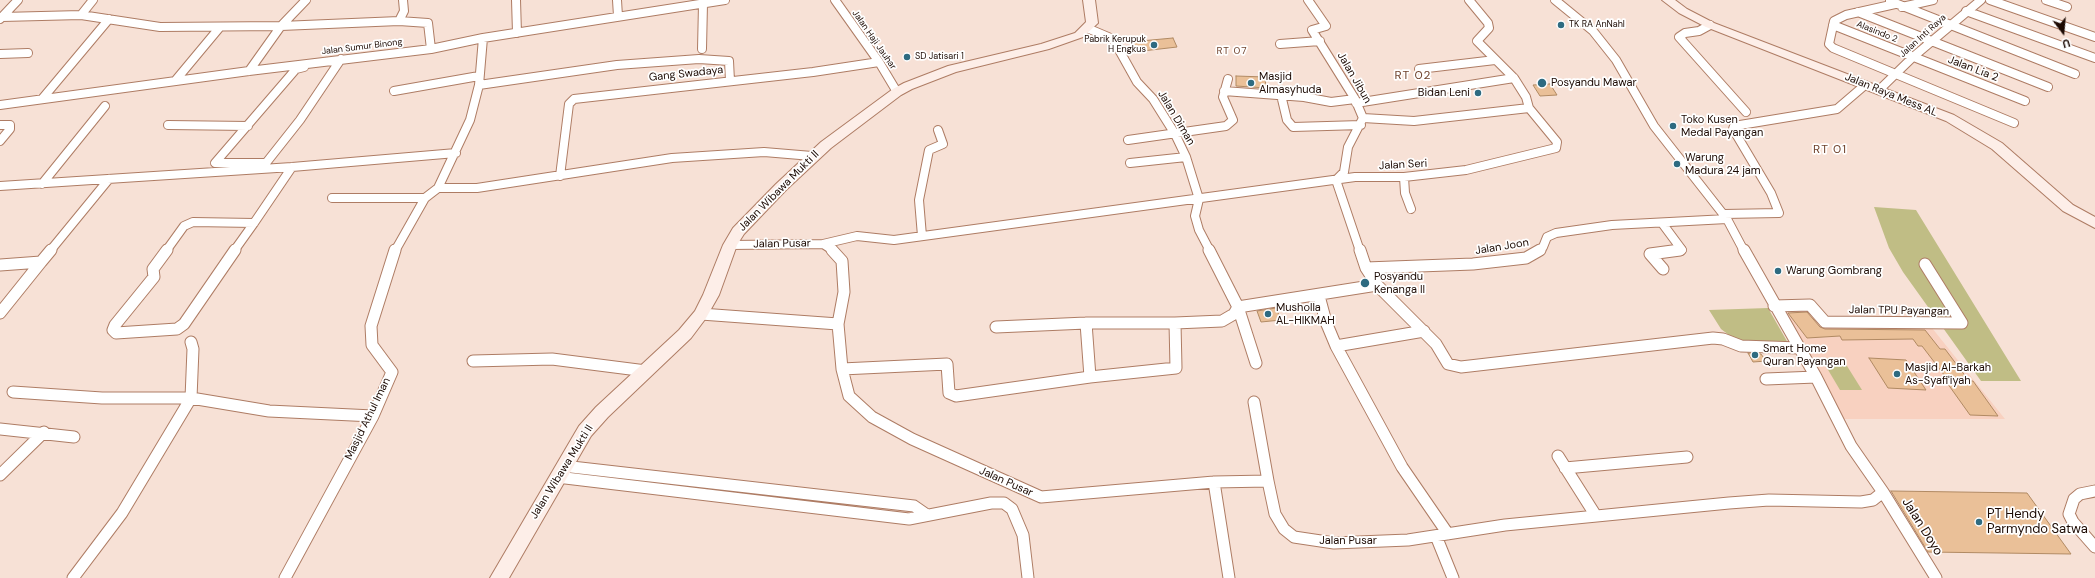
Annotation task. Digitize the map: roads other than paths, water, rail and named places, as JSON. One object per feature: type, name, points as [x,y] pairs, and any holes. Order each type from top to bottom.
[{"type":"main road","points":[[1087,28],[1092,23],[1089,0]]},
{"type":"main road","name":"Jalan Raya Mess AL","points":[[1668,0],[1683,11],[1710,25],[1950,118],[1972,130],[2009,156],[2068,208],[2095,223]]},
{"type":"main road","name":"Jalan Wibawa Mukti II","points":[[499,578],[585,431],[602,412],[685,334],[701,314],[711,295],[730,245],[738,231],[812,156],[897,92],[927,77],[952,68],[1063,42],[1079,35],[1087,28]]},
{"type":"street","points":[[1,18],[18,0]]},
{"type":"street","points":[[81,15],[93,0]]},
{"type":"street","points":[[249,70],[281,26],[306,0]]},
{"type":"street","points":[[399,21],[404,11],[403,0]]},
{"type":"street","points":[[516,0],[517,33]]},
{"type":"street","points":[[617,0],[618,16]]},
{"type":"street","name":"Jalan Sumur Binong","points":[[0,105],[249,70],[329,61],[326,64],[431,49],[483,38],[725,0]]},
{"type":"street","name":"Jalan Haji Jauhar","points":[[835,0],[837,5],[879,62],[897,92]]},
{"type":"street","name":"Jalan Jibun","points":[[1308,0],[1326,26],[1324,28],[1312,30],[1356,101],[1362,122]]},
{"type":"street","name":"Jalan Seri","points":[[823,244],[858,236],[894,240],[1355,177],[1404,177],[1466,170],[1556,148],[1557,142],[1529,108],[1526,97],[1514,78],[1494,60],[1477,41],[1489,28],[1488,22],[1469,0]]},
{"type":"street","name":"Jalan Doyo","points":[[1555,0],[1593,31],[1616,60],[1654,126],[1726,216],[1774,306],[1816,378],[1851,446],[1883,492],[1936,578]]},
{"type":"street","points":[[1933,0],[1895,4],[1858,12],[1834,21],[1829,44],[1833,48],[1895,75],[2014,123]]},
{"type":"street","name":"Jalan Inti Raya","points":[[1879,90],[1966,11],[1981,0]]},
{"type":"street","points":[[1990,0],[2095,37]]},
{"type":"street","points":[[2046,0],[2067,7]]},
{"type":"street","points":[[702,49],[703,4]]},
{"type":"street","points":[[1895,4],[2075,74]]},
{"type":"street","points":[[1966,11],[2095,58]]},
{"type":"street","points":[[1858,12],[2048,87]]},
{"type":"street","points":[[1,18],[81,15],[109,18],[160,27],[281,26],[399,21],[428,23],[431,49]]},
{"type":"street","points":[[42,99],[109,18]]},
{"type":"street","points":[[1710,25],[1699,31],[1686,32],[1679,37],[1746,112]]},
{"type":"street","name":"Alasindo 2","points":[[1833,26],[1913,58]]},
{"type":"street","points":[[175,81],[220,27]]},
{"type":"street","name":"Jalan Diman","points":[[1087,28],[1113,38],[1137,82],[1153,99],[1175,134],[1186,157],[1199,199],[1195,216],[1199,230],[1238,307],[1256,363]]},
{"type":"street","name":"Masjid Athul Iman","points":[[285,578],[289,568],[373,416],[392,372],[372,345],[371,326],[393,254],[425,198],[438,188],[456,153],[470,120],[479,85],[483,38]]},
{"type":"street","points":[[1280,44],[1320,41]]},
{"type":"street","points":[[0,54],[28,53]]},
{"type":"street","name":"Jalan Lia 2","points":[[1913,58],[2025,101]]},
{"type":"street","points":[[479,85],[617,65],[699,59],[729,61],[730,81]]},
{"type":"street","points":[[1419,69],[1494,60]]},
{"type":"street","name":"Jalan Sumur Binong","points":[[339,62],[300,120],[266,163],[215,163],[296,69],[339,62]]},
{"type":"street","name":"Gang Swadaya","points":[[560,176],[570,101],[615,93],[813,72],[879,62]]},
{"type":"street","points":[[394,91],[479,76]]},
{"type":"street","points":[[1224,91],[1304,97],[1331,102],[1356,101],[1514,78]]},
{"type":"street","points":[[1128,140],[1226,126],[1233,120],[1223,97],[1228,79]]},
{"type":"street","name":"Jalan Joon","points":[[1366,268],[1473,264],[1526,258],[1536,254],[1543,247],[1547,237],[1556,233],[1612,225],[1662,223],[1778,212],[1771,193],[1733,129],[1734,126],[1837,109],[1865,85]]},
{"type":"street","points":[[1281,95],[1287,120],[1292,127],[1362,122],[1414,121],[1529,108]]},
{"type":"street","points":[[42,184],[105,106]]},
{"type":"street","points":[[1362,122],[1348,147],[1344,172],[1336,180],[1366,268],[1377,285],[1436,344],[1448,364],[1461,367],[1713,338],[1723,339],[1742,346],[1799,348]]},
{"type":"street","points":[[0,125],[10,125],[10,129],[0,141]]},
{"type":"street","points":[[168,125],[248,126]]},
{"type":"street","points":[[922,236],[919,200],[929,150],[943,144],[938,130]]},
{"type":"street","points":[[438,188],[477,188],[672,158],[764,152],[812,156]]},
{"type":"street","points":[[0,186],[292,167],[456,153]]},
{"type":"street","points":[[1130,163],[1186,157]]},
{"type":"street","points":[[254,223],[193,222],[184,226],[153,269],[154,276],[115,325],[114,330],[116,333],[177,329],[181,326],[254,223],[292,167]]},
{"type":"street","points":[[1404,177],[1405,193],[1411,209]]},
{"type":"street","points":[[0,313],[109,179]]},
{"type":"street","points":[[332,198],[425,198]]},
{"type":"street","points":[[1662,223],[1682,250],[1650,254],[1663,269]]},
{"type":"street","name":"Jalan Pusar","points":[[730,245],[823,244],[835,252],[842,261],[844,292],[838,324],[842,369],[849,396],[872,417],[912,439],[1041,497],[1214,482],[1268,481],[1275,514],[1284,529],[1294,537],[1334,543],[1408,540],[1505,525],[1769,500],[1861,502],[1873,500],[1883,492]]},
{"type":"street","points":[[0,265],[40,262]]},
{"type":"street","name":"Jalan TPU Payangan","points":[[1774,306],[1810,305],[1824,322],[1962,323],[1925,264]]},
{"type":"street","points":[[996,327],[1086,323],[1175,323],[1222,321],[1234,314],[1238,307],[1318,296],[1377,285]]},
{"type":"street","points":[[1318,296],[1326,322],[1336,346],[1402,467],[1442,535],[1453,578]]},
{"type":"street","points":[[701,314],[838,324]]},
{"type":"street","points":[[1086,323],[1090,377]]},
{"type":"street","points":[[842,369],[947,364],[949,392],[956,396],[1090,377],[1176,368],[1175,323]]},
{"type":"street","points":[[1336,346],[1424,331]]},
{"type":"street","points":[[73,578],[122,513],[191,398],[193,349],[191,342]]},
{"type":"street","points":[[473,361],[552,359],[646,371]]},
{"type":"street","points":[[1766,379],[1816,378]]},
{"type":"street","points":[[13,392],[102,398],[191,398],[269,411],[373,416]]},
{"type":"street","points":[[1254,402],[1268,481]]},
{"type":"street","points":[[0,429],[44,432],[74,437]]},
{"type":"street","points":[[0,475],[44,432]]},
{"type":"street","points":[[1558,456],[1564,468],[1596,516]]},
{"type":"street","points":[[1564,468],[1687,457]]},
{"type":"street","points":[[560,472],[738,485],[914,506],[927,515]]},
{"type":"street","points":[[560,472],[734,498],[909,519],[991,503],[1004,503],[1012,509],[1023,535],[1028,578]]},
{"type":"street","points":[[1214,482],[1229,578]]},
{"type":"street","points":[[734,498],[738,485]]},
{"type":"street","points":[[2095,491],[2080,494],[2074,499],[2070,506],[2070,514],[2073,522],[2095,547]]},
{"type":"street","points":[[888,516],[891,503]]},
{"type":"place","name":"TK RA AnNahl","points":[[1561,25]]},
{"type":"place","name":"Pabrik Kerupuk H Engkus","points":[[1154,45]]},
{"type":"place","name":"SD Jatisari 1","points":[[907,57]]},
{"type":"place","name":"Masjid Almasyhuda","points":[[1251,83]]},
{"type":"place","name":"Posyandu Mawar","points":[[1542,83]]},
{"type":"place","name":"Bidan Leni","points":[[1478,93]]},
{"type":"place","name":"Toko Kusen Medal Payangan","points":[[1673,126]]},
{"type":"place","name":"Warung Madura 24 jam","points":[[1677,164]]},
{"type":"place","name":"Warung Gombrang","points":[[1778,271]]},
{"type":"place","name":"Posyandu Kenanga II","points":[[1365,283]]},
{"type":"place","name":"Musholla AL-HIKMAH","points":[[1268,314]]},
{"type":"place","name":"Smart Home Quran Payangan","points":[[1755,355]]},
{"type":"place","name":"Masjid Al-Barkah As-Syafi'iyah","points":[[1897,374]]},
{"type":"place","name":"PT Hendy Parmyndo Satwa","points":[[1979,522]]},
{"type":"district","name":"RT 07","points":[[1232,51]]},
{"type":"district","name":"RT 02","points":[[1413,76]]},
{"type":"district","name":"RT 01","points":[[1830,150]]}]
